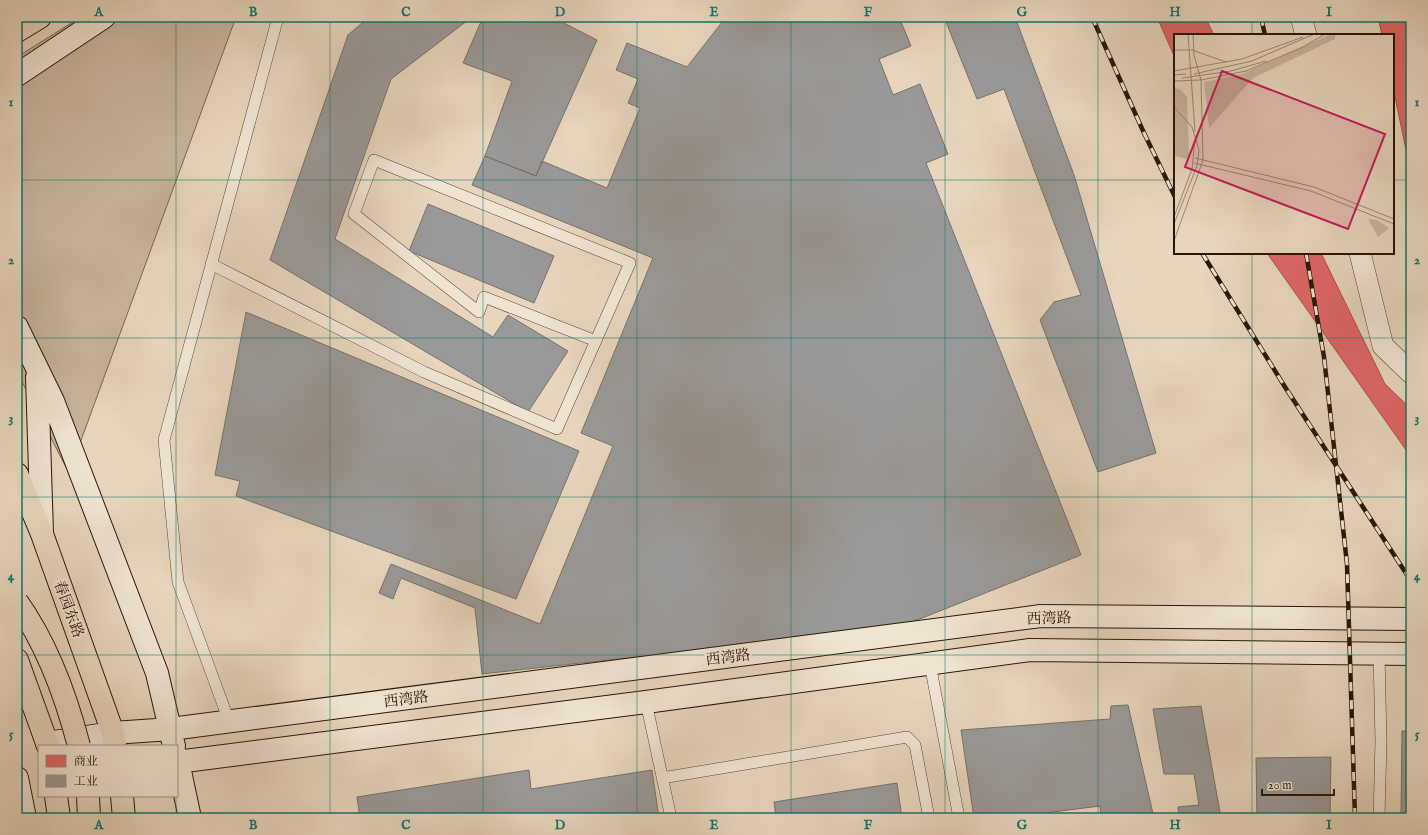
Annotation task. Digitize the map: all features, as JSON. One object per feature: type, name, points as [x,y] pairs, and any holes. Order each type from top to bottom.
[{"type":"main road","points":[[17,31],[40,17]]},
{"type":"main road","points":[[17,75],[104,17]]},
{"type":"main road","points":[[17,328],[53,402],[157,673],[174,745]]},
{"type":"main road","points":[[37,370],[42,534]]},
{"type":"main road","name":"春园东路","points":[[17,474],[42,534],[114,739]]},
{"type":"main road","points":[[17,602],[26,615],[52,667],[72,718],[79,745]]},
{"type":"main road","name":"西湾路","points":[[178,749],[229,722],[1041,616],[1411,619]]},
{"type":"main road","name":"西湾路","points":[[178,751],[646,702],[1030,650],[1411,654]]},
{"type":"main road","points":[[17,660],[47,744]]},
{"type":"main road","name":"西湾路","points":[[47,744],[114,739],[144,745]]},
{"type":"main road","points":[[178,764],[190,818]]},
{"type":"main road","points":[[18,784],[25,818]]},
{"type":"main road","points":[[56,797],[59,818]]},
{"type":"main road","points":[[88,797],[89,818]]},
{"type":"main road","points":[[122,797],[124,818]]},
{"type":"street","points":[[1301,17],[1306,34]]},
{"type":"street","points":[[1360,254],[1383,346],[1411,374]]},
{"type":"lane","points":[[229,722],[178,582],[164,440],[278,17]]},
{"type":"lane","points":[[211,264],[424,372],[558,429],[630,264],[374,160],[354,214],[479,312],[484,297],[596,341]]},
{"type":"lane","points":[[1379,654],[1381,741],[1379,818]]},
{"type":"lane","points":[[930,664],[959,818]]},
{"type":"lane","points":[[646,702],[671,818]]},
{"type":"lane","points":[[662,778],[906,737],[915,745],[929,818]]},
{"type":"shaded area","points":[[81,17],[236,17],[69,473],[17,372],[17,57]]},
{"type":"building: 商业","points":[[1157,17],[1205,17],[1214,34],[1174,34],[1174,56]]},
{"type":"building: 商业","points":[[1378,17],[1411,17],[1411,174],[1394,92],[1394,34],[1382,34]]},
{"type":"building: 商业","points":[[1268,254],[1321,254],[1385,384],[1411,409],[1411,457]]},
{"type":"building: 工业","points":[[369,17],[472,17],[391,79],[335,239],[493,337],[508,315],[568,351],[528,412],[270,260],[348,35]]},
{"type":"building: 工业","points":[[483,17],[552,17],[597,40],[536,176],[485,156],[512,81],[463,63]]},
{"type":"building: 工业","points":[[726,17],[899,17],[911,46],[879,59],[893,95],[920,84],[948,154],[926,163],[1081,555],[897,628],[482,674],[475,608],[401,578],[393,599],[379,593],[391,564],[540,624],[613,446],[581,433],[653,258],[472,185],[485,156],[536,176],[542,161],[607,188],[640,108],[628,103],[638,79],[616,70],[627,43],[687,67]]},
{"type":"building: 工业","points":[[944,17],[1015,17],[1074,175],[1156,453],[1098,472],[1040,320],[1054,302],[1081,295],[1004,89],[977,99]]},
{"type":"building: 工业","points":[[428,204],[554,256],[534,303],[409,251]]},
{"type":"building: 工业","points":[[246,312],[579,451],[516,599],[236,496],[240,481],[215,475]]},
{"type":"building: 工业","points":[[1128,705],[1154,818],[1101,818],[1100,806],[1005,818],[974,818],[961,730],[1110,719],[1111,706]]},
{"type":"building: 工业","points":[[1201,706],[1221,818],[1179,818],[1178,807],[1199,805],[1194,774],[1164,774],[1153,709]]},
{"type":"building: 工业","points":[[1402,731],[1411,731],[1411,818],[1401,818]]},
{"type":"building: 工业","points":[[1331,757],[1330,818],[1257,818],[1256,758]]},
{"type":"building: 工业","points":[[529,770],[531,789],[652,770],[659,818],[360,818],[357,797]]},
{"type":"building: 工业","points":[[897,783],[902,818],[776,818],[774,802]]},
{"type":"building: 工业","points":[[1098,813],[1099,818],[1058,818]]},
{"type":"building: 工业","points":[[265,814],[350,815],[350,818],[265,818]]},
{"type":"railway","points":[[1092,17],[1144,133],[1174,195]]},
{"type":"railway","points":[[1261,17],[1265,34]]},
{"type":"railway","points":[[1203,254],[1285,387],[1411,581]]},
{"type":"railway","points":[[1306,254],[1324,357],[1347,564],[1355,818]]}]
